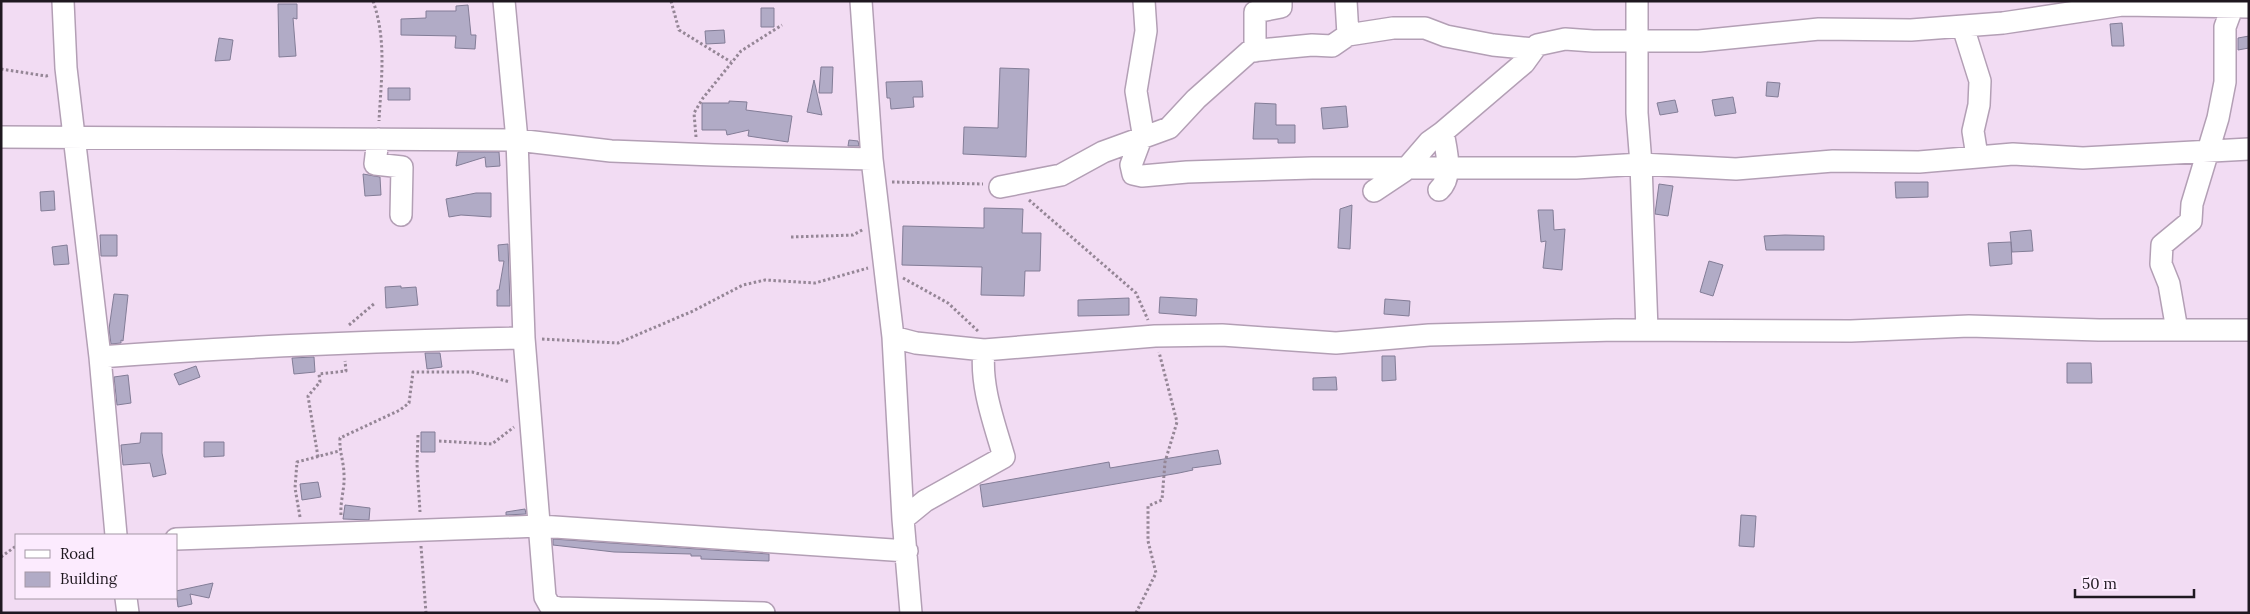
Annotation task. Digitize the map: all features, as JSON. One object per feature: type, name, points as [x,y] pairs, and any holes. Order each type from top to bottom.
[{"type":"street","points":[[63,1],[66,68],[100,357],[116,534]]},
{"type":"street","points":[[504,1],[517,140],[524,338],[545,597],[550,606],[559,608],[764,613]]},
{"type":"street","points":[[861,1],[872,159],[893,337],[903,520],[911,613]]},
{"type":"street","points":[[1144,1],[1146,31],[1136,90],[1143,121],[1142,137],[1131,165],[1133,174],[1142,176],[1197,171],[1448,167],[1576,168],[1641,164],[1736,169],[1833,161],[1919,162],[2013,154],[2082,158],[2146,153],[2249,149]]},
{"type":"street","points":[[1255,51],[1255,12],[1280,7],[1281,1]]},
{"type":"street","points":[[1346,1],[1348,35]]},
{"type":"street","points":[[1637,1],[1636,113],[1641,164],[1647,330]]},
{"type":"street","points":[[1374,191],[1407,168],[1429,142],[1444,132],[1524,63],[1537,45],[1564,39],[1699,41],[1819,29],[1911,30],[2003,23],[2122,5],[2241,7]]},
{"type":"street","points":[[2177,330],[2169,284],[2161,264],[2162,246],[2191,220],[2192,204],[2218,118],[2226,82],[2225,26],[2241,7]]},
{"type":"street","points":[[1964,26],[1980,81],[1979,105],[1973,131],[1977,156]]},
{"type":"street","points":[[1000,187],[1061,175],[1103,152],[1169,128],[1196,99],[1250,52],[1312,45],[1332,46],[1348,35],[1393,28],[1425,28],[1446,36],[1493,45],[1534,50]]},
{"type":"street","points":[[1439,190],[1445,184],[1448,167],[1444,132]]},
{"type":"street","points":[[1,137],[517,140],[611,151],[872,159]]},
{"type":"street","points":[[378,139],[375,164],[402,167],[402,215]]},
{"type":"street","points":[[893,337],[916,343],[984,350],[1155,336],[1222,334],[1336,343],[1429,335],[1647,330],[1851,331],[1969,326],[2099,330],[2249,330]]},
{"type":"street","points":[[100,357],[222,347],[524,338]]},
{"type":"street","points":[[903,520],[925,501],[1004,457],[988,399],[982,365],[984,350]]},
{"type":"street","points":[[178,539],[540,526],[906,550]]},
{"type":"street","points":[[126,599],[128,613]]},
{"type":"path","points":[[374,1],[379,16],[383,41],[378,139]]},
{"type":"path","points":[[671,1],[679,30],[731,62]]},
{"type":"path","points":[[698,155],[694,113],[703,98],[741,51],[782,25]]},
{"type":"path","points":[[1,69],[46,76],[66,68]]},
{"type":"path","points":[[791,237],[853,235],[879,219]]},
{"type":"path","points":[[524,338],[618,343],[694,311],[743,285],[765,280],[815,283],[884,264],[910,283],[948,302],[980,332],[984,350]]},
{"type":"path","points":[[318,456],[308,396],[320,382],[319,374],[346,371],[343,330],[375,304]]},
{"type":"path","points":[[344,533],[340,506],[344,475],[339,451],[340,438],[400,410],[409,403],[413,372],[472,372],[528,386]]},
{"type":"path","points":[[439,442],[492,444],[530,414]]},
{"type":"path","points":[[418,436],[417,464],[426,613]]},
{"type":"path","points":[[303,534],[295,488],[297,462],[339,451]]},
{"type":"path","points":[[1,557],[15,547]]},
{"type":"building","points":[[278,4],[297,4],[297,19],[293,18],[296,56],[279,57]]},
{"type":"building","points":[[468,5],[471,35],[476,35],[475,49],[455,48],[456,36],[401,35],[401,19],[426,18],[426,11],[456,11],[456,6]]},
{"type":"building","points":[[761,8],[774,8],[774,27],[761,27]]},
{"type":"building","points":[[2122,23],[2124,46],[2112,46],[2110,24]]},
{"type":"building","points":[[724,30],[725,43],[706,44],[705,31]]},
{"type":"building","points":[[2249,36],[2249,48],[2238,50],[2238,38]]},
{"type":"building","points":[[219,38],[233,40],[230,60],[215,61]]},
{"type":"building","points":[[821,67],[833,67],[832,93],[819,93]]},
{"type":"building","points":[[1000,68],[1029,69],[1026,157],[963,154],[964,127],[998,128]]},
{"type":"building","points":[[814,80],[822,115],[807,112]]},
{"type":"building","points":[[922,81],[923,97],[913,97],[914,107],[891,109],[890,98],[887,98],[886,82]]},
{"type":"building","points":[[1767,82],[1780,83],[1778,97],[1766,96]]},
{"type":"building","points":[[388,88],[410,88],[410,100],[388,100]]},
{"type":"building","points":[[1733,97],[1736,113],[1715,116],[1712,100]]},
{"type":"building","points":[[1675,100],[1678,112],[1660,115],[1657,103]]},
{"type":"building","points":[[729,101],[747,102],[746,110],[792,116],[788,142],[748,136],[749,130],[727,135],[726,130],[702,130],[702,103],[729,103]]},
{"type":"building","points":[[1255,103],[1276,104],[1276,125],[1295,125],[1295,143],[1278,143],[1278,139],[1253,139]]},
{"type":"building","points":[[1346,106],[1348,127],[1323,129],[1321,108]]},
{"type":"building","points":[[849,140],[858,141],[859,146],[848,146]]},
{"type":"building","points":[[458,152],[499,152],[500,166],[486,167],[485,157],[456,166]]},
{"type":"building","points":[[363,174],[380,177],[381,195],[365,196]]},
{"type":"building","points":[[1895,182],[1928,182],[1928,197],[1896,198]]},
{"type":"building","points":[[1659,184],[1673,186],[1668,216],[1655,214]]},
{"type":"building","points":[[54,191],[55,210],[41,211],[40,192]]},
{"type":"building","points":[[476,193],[491,193],[491,217],[461,215],[449,217],[446,199]]},
{"type":"building","points":[[1352,205],[1350,249],[1338,248],[1340,209]]},
{"type":"building","points":[[984,208],[1023,209],[1022,233],[1041,233],[1040,271],[1025,271],[1024,296],[981,295],[982,267],[902,265],[903,226],[984,228]]},
{"type":"building","points":[[1538,210],[1553,210],[1554,230],[1565,229],[1562,270],[1543,268],[1546,241],[1541,242]]},
{"type":"building","points":[[2031,230],[2033,251],[2012,252],[2010,232]]},
{"type":"building","points":[[100,235],[117,235],[117,256],[101,256]]},
{"type":"building","points":[[1764,236],[1824,236],[1824,250],[1766,250]]},
{"type":"building","points":[[2011,242],[2012,264],[1990,266],[1988,243]]},
{"type":"building","points":[[508,244],[510,306],[497,306],[497,290],[499,290],[504,261],[499,261],[498,245]]},
{"type":"building","points":[[67,245],[69,264],[54,265],[52,247]]},
{"type":"building","points":[[1709,261],[1723,265],[1713,296],[1700,292]]},
{"type":"building","points":[[401,286],[401,288],[416,287],[418,305],[386,308],[385,287]]},
{"type":"building","points":[[114,294],[128,295],[123,341],[111,344],[109,329]]},
{"type":"building","points":[[1160,297],[1197,299],[1196,316],[1159,313]]},
{"type":"building","points":[[1129,298],[1129,315],[1078,316],[1078,300]]},
{"type":"building","points":[[1385,299],[1410,301],[1409,316],[1384,314]]},
{"type":"building","points":[[425,353],[440,353],[442,367],[427,369]]},
{"type":"building","points":[[1382,356],[1395,356],[1396,380],[1382,381]]},
{"type":"building","points":[[314,357],[315,372],[294,374],[292,358]]},
{"type":"building","points":[[2067,363],[2091,363],[2092,383],[2067,383]]},
{"type":"building","points":[[196,366],[200,377],[179,385],[174,374]]},
{"type":"building","points":[[128,375],[131,403],[117,405],[114,377]]},
{"type":"building","points":[[1336,377],[1337,390],[1313,390],[1313,378]]},
{"type":"building","points":[[421,432],[435,432],[435,452],[421,452]]},
{"type":"building","points":[[141,433],[162,433],[162,453],[166,474],[153,477],[150,463],[123,465],[121,445],[140,443]]},
{"type":"building","points":[[204,442],[224,442],[224,456],[204,457]]},
{"type":"building","points":[[1218,450],[1221,464],[983,507],[980,485],[1109,462],[1110,468]]},
{"type":"building","points":[[318,482],[321,497],[302,500],[300,484]]},
{"type":"building","points":[[345,505],[370,508],[369,520],[343,519]]},
{"type":"building","points":[[525,509],[526,514],[506,515],[506,512]]},
{"type":"building","points":[[1741,515],[1756,516],[1754,547],[1739,546]]},
{"type":"building","points":[[553,539],[769,554],[769,561],[701,559],[701,556],[691,556],[691,554],[614,552],[553,545]]},
{"type":"building","points":[[213,583],[209,598],[190,594],[192,604],[178,607],[178,591]]}]
